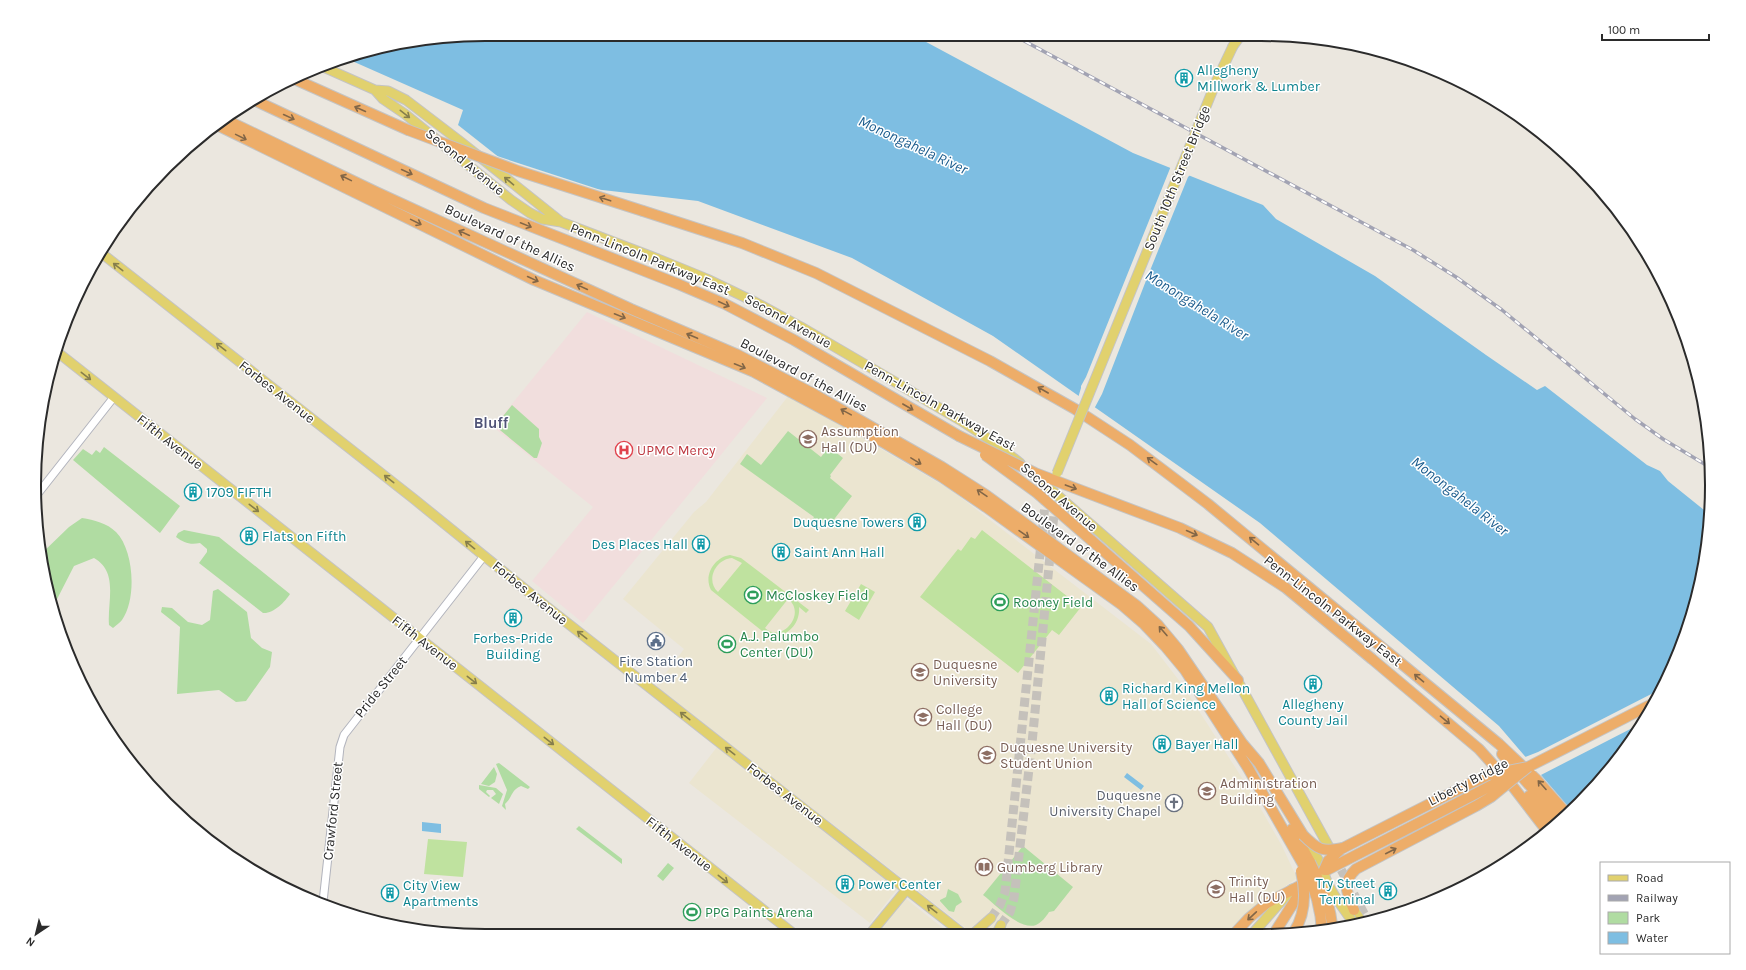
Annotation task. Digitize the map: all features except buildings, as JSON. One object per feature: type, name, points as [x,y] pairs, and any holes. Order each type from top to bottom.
[{"type":"highway","name":"Penn-Lincoln Parkway East","points":[[300,82],[408,130],[496,163],[742,243],[816,273],[990,362],[1075,410],[1130,445],[1203,500],[1518,761],[1563,810]]},
{"type":"highway","name":"Penn-Lincoln Parkway East","points":[[259,102],[484,208],[672,281],[725,304],[794,340],[959,436],[1035,472],[1180,528],[1232,553],[1286,588],[1479,749],[1514,788],[1544,827]]},
{"type":"highway","name":"Boulevard of the Allies","points":[[231,121],[376,192],[624,306],[770,370],[846,411],[942,467],[986,495],[1136,605],[1158,625],[1178,649],[1242,743],[1258,762],[1284,801],[1303,835]]},
{"type":"highway","name":"Boulevard of the Allies","points":[[222,128],[534,280],[754,372],[830,412],[942,477],[986,507],[1122,605],[1160,640],[1185,670],[1233,744],[1264,793],[1291,844],[1305,866]]},
{"type":"highway","points":[[959,436],[1037,493],[1185,622],[1238,680]]},
{"type":"highway","points":[[1449,703],[1517,770],[1557,816]]},
{"type":"highway","name":"Liberty Bridge","points":[[1239,929],[1249,918],[1268,903],[1326,870],[1646,707]]},
{"type":"highway","points":[[1242,743],[1305,866],[1319,906],[1321,925]]},
{"type":"highway","points":[[1479,749],[1524,790],[1550,822]]},
{"type":"highway","points":[[1326,870],[1328,861],[1343,848],[1488,775],[1528,767]]},
{"type":"highway","points":[[1354,910],[1348,896],[1346,884],[1348,878],[1356,869],[1476,806],[1491,797],[1528,767]]},
{"type":"highway","points":[[1303,835],[1320,849],[1327,850],[1343,848]]},
{"type":"highway","points":[[1305,866],[1319,880],[1330,912],[1331,923]]},
{"type":"highway","points":[[1296,927],[1304,905],[1305,866]]},
{"type":"highway","points":[[1277,928],[1306,882]]},
{"type":"main road","name":"South 10th Street Bridge","points":[[1052,490],[1057,473],[1216,82],[1237,41]]},
{"type":"main road","name":"Second Avenue","points":[[329,70],[375,90],[388,91],[416,107],[561,222]]},
{"type":"main road","name":"Second Avenue","points":[[375,90],[384,99],[518,204],[542,219],[561,222],[690,272],[731,290],[778,314],[976,430],[1007,452],[1204,623],[1214,636],[1330,849]]},
{"type":"main road","name":"Forbes Avenue","points":[[105,256],[592,643],[957,929]]},
{"type":"main road","name":"Fifth Avenue","points":[[61,355],[788,929]]},
{"type":"main road","points":[[1045,505],[1052,490]]},
{"type":"main road","points":[[1052,490],[1054,514]]},
{"type":"main road","name":"Boulevard of the Allies","points":[[1303,835],[1359,918]]},
{"type":"main road","name":"Boulevard of the Allies","points":[[1326,870],[1324,875],[1328,884],[1351,919]]},
{"type":"main road","points":[[1257,929],[1285,900],[1293,888]]},
{"type":"main road","points":[[874,929],[907,889]]},
{"type":"main road","points":[[979,929],[992,918]]},
{"type":"street","points":[[41,489],[114,397]]},
{"type":"street","name":"Pride Street","points":[[352,723],[484,556]]},
{"type":"street","name":"Crawford Street","points":[[323,898],[340,747],[344,735],[352,723]]},
{"type":"shaded area","name":"UPMC Mercy","points":[[587,312],[767,398],[583,623],[532,581],[593,507],[493,427]]},
{"type":"shaded area","name":"Duquesne University","points":[[789,395],[951,490],[1151,644],[1181,683],[1253,795],[1282,846],[1297,878],[1260,904],[1233,929],[967,929],[656,686],[684,649],[623,599],[694,512],[706,502]]},
{"type":"shaded area","points":[[717,747],[898,888],[870,923],[689,783]]},
{"type":"shaded area","points":[[905,898],[944,929],[878,929]]},
{"type":"green space","points":[[512,405],[539,429],[539,437],[542,443],[537,458],[534,458],[495,426]]},
{"type":"green space","points":[[788,431],[821,457],[829,447],[843,458],[830,475],[830,478],[852,496],[829,526],[821,522],[811,522],[814,517],[740,464],[747,454],[761,465]]},
{"type":"green space","points":[[104,447],[180,506],[160,533],[73,460],[83,449],[92,455],[96,450],[100,453]]},
{"type":"green space","points":[[82,518],[100,522],[109,526],[116,532],[127,550],[131,575],[130,600],[127,611],[122,620],[113,628],[109,625],[110,588],[107,571],[102,564],[94,558],[74,566],[56,601],[46,549],[69,527]]},
{"type":"green space","points":[[184,530],[219,537],[290,594],[275,610],[263,613],[199,563],[207,552],[207,549],[200,543],[187,543],[176,537],[178,533]]},
{"type":"green space","name":"Rooney Field","points":[[982,530],[1081,607],[1059,635],[1052,630],[1018,673],[920,597],[958,549],[961,551],[971,537],[975,539]]},
{"type":"green space","name":"McCloskey Field","points":[[730,555],[741,558],[809,610],[806,613],[799,607],[799,614],[794,626],[784,634],[772,636],[766,634],[711,590],[708,578],[712,568],[715,563],[725,556]],"holes":[[[732,558],[742,563],[718,592],[712,582],[714,571],[721,562]],[[788,599],[793,605],[795,612],[794,619],[790,625],[785,630],[778,632],[772,632],[765,628]]]},
{"type":"green space","points":[[861,584],[875,592],[859,620],[845,611]]},
{"type":"green space","points":[[218,589],[247,612],[251,638],[262,648],[272,652],[270,667],[246,701],[236,702],[219,690],[177,694],[180,627],[161,612],[162,607],[172,608],[188,622],[202,625],[210,620],[213,591]]},
{"type":"green space","points":[[499,763],[530,787],[528,789],[521,786],[517,788],[505,804],[506,810],[502,806],[507,790],[496,764]]},
{"type":"green space","points":[[494,767],[497,774],[495,782],[489,786],[481,784]]},
{"type":"green space","points":[[479,785],[496,788],[503,794],[499,804],[491,798],[496,794],[493,790],[487,790],[486,792],[490,796],[489,797],[479,789]]},
{"type":"green space","points":[[579,826],[622,859],[622,864],[576,829]]},
{"type":"green space","points":[[428,839],[467,842],[463,877],[424,874]]},
{"type":"green space","points":[[1023,846],[1073,887],[1054,911],[1049,912],[1038,924],[1030,926],[1015,921],[983,895]]},
{"type":"green space","points":[[668,863],[674,868],[663,881],[657,876]]},
{"type":"green space","points":[[948,889],[958,894],[962,902],[956,906],[954,912],[949,911],[940,901],[946,897]]},
{"type":"water","name":"Monongahela River","points":[[924,41],[1133,153],[1263,205],[1276,219],[1375,276],[1537,390],[1545,386],[1647,465],[1660,471],[1668,481],[1704,510],[1701,543],[1690,600],[1671,655],[1659,681],[1646,707],[1630,732],[1595,778],[1568,806],[1499,726],[1260,523],[993,336],[852,258],[698,201],[559,185],[510,166],[458,125],[463,110],[353,61],[398,50],[456,42]]},
{"type":"water","points":[[1127,773],[1144,786],[1141,790],[1124,777]]},
{"type":"water","points":[[422,822],[441,824],[441,833],[422,831]]},
{"type":"pier","points":[[491,154],[613,194],[559,187],[509,167]]},
{"type":"pier","points":[[1171,166],[1191,174],[1188,177],[1147,278],[1102,394],[1094,409],[1078,398],[1081,386],[1086,377]]},
{"type":"pier","points":[[1653,693],[1633,728],[1539,776],[1523,758],[1538,752]]},
{"type":"tunnel","points":[[991,918],[1000,905],[1005,892],[1045,505]]},
{"type":"tunnel","points":[[1001,925],[1010,912],[1014,898],[1032,743],[1054,514]]},
{"type":"tunnel","points":[[1335,858],[1366,916]]},
{"type":"railway","points":[[1024,41],[1413,250],[1456,277],[1502,310],[1635,419],[1663,439],[1704,464]]},
{"type":"place","name":"Allegheny Millwork & Lumber","points":[[1184,78]]},
{"type":"place","name":"Assumption Hall (DU)","points":[[808,439]]},
{"type":"place","name":"UPMC Mercy","points":[[624,450]]},
{"type":"place","name":"1709 FIFTH","points":[[193,492]]},
{"type":"place","name":"Duquesne Towers","points":[[917,522]]},
{"type":"place","name":"Flats on Fifth","points":[[249,536]]},
{"type":"place","name":"Des Places Hall","points":[[701,544]]},
{"type":"place","name":"Saint Ann Hall","points":[[781,552]]},
{"type":"place","name":"McCloskey Field","points":[[753,595]]},
{"type":"place","name":"Rooney Field","points":[[1000,602]]},
{"type":"place","name":"Forbes-Pride Building","points":[[513,618]]},
{"type":"place","name":"Fire Station Number 4","points":[[656,641]]},
{"type":"place","name":"A.J. Palumbo Center (DU)","points":[[727,644]]},
{"type":"place","name":"Duquesne University","points":[[920,672]]},
{"type":"place","name":"Allegheny County Jail","points":[[1313,684]]},
{"type":"place","name":"Richard King Mellon Hall of Science","points":[[1109,696]]},
{"type":"place","name":"College Hall (DU)","points":[[923,717]]},
{"type":"place","name":"Bayer Hall","points":[[1162,744]]},
{"type":"place","name":"Duquesne University Student Union","points":[[987,755]]},
{"type":"place","name":"Administration Building","points":[[1207,791]]},
{"type":"place","name":"Duquesne University Chapel","points":[[1174,803]]},
{"type":"place","name":"Gumberg Library","points":[[984,867]]},
{"type":"place","name":"Power Center","points":[[845,884]]},
{"type":"place","name":"Trinity Hall (DU)","points":[[1216,889]]},
{"type":"place","name":"Try Street Terminal","points":[[1388,891]]},
{"type":"place","name":"City View Apartments","points":[[390,893]]},
{"type":"place","name":"PPG Paints Arena","points":[[692,912]]},
{"type":"district","name":"Bluff","points":[[491,423]]}]
